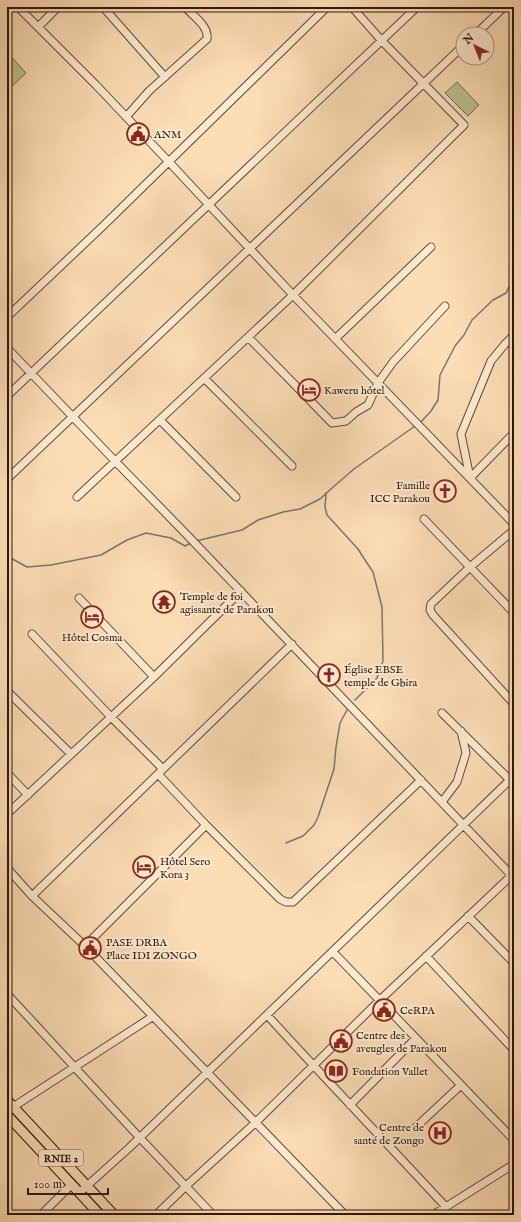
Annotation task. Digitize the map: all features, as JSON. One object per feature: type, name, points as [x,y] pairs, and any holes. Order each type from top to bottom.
[{"type":"main road","name":"RNIE 2","points":[[10,1104],[114,1215]]},
{"type":"main road","name":"RNIE 2","points":[[7,1115],[100,1215]]},
{"type":"street","points":[[18,7],[126,117],[249,249],[514,524]]},
{"type":"street","points":[[38,27],[58,7]]},
{"type":"street","points":[[103,7],[165,77]]},
{"type":"street","points":[[126,117],[149,92],[207,39],[208,33],[205,28],[185,7]]},
{"type":"street","points":[[7,317],[103,226],[327,7]]},
{"type":"street","points":[[77,497],[293,295],[464,125],[352,7]]},
{"type":"street","points":[[7,396],[417,7]]},
{"type":"street","points":[[484,26],[504,7]]},
{"type":"street","points":[[7,479],[455,54]]},
{"type":"street","points":[[335,339],[431,247]]},
{"type":"street","points":[[248,337],[332,423],[346,421],[356,412],[368,405],[378,383],[393,362],[445,306]]},
{"type":"street","points":[[470,478],[461,434],[491,360],[514,336]]},
{"type":"street","points":[[7,348],[513,876],[468,916],[255,1123],[156,1215]]},
{"type":"street","points":[[204,378],[292,466]]},
{"type":"street","points":[[160,420],[236,497]]},
{"type":"street","points":[[470,478],[514,433]]},
{"type":"street","points":[[424,519],[514,613]]},
{"type":"street","points":[[514,530],[470,567],[431,604],[430,610],[514,704]]},
{"type":"street","points":[[7,814],[154,677],[241,591]]},
{"type":"street","points":[[79,598],[154,677]]},
{"type":"street","points":[[32,634],[111,717],[206,825],[280,899],[286,902],[293,902],[421,780]]},
{"type":"street","points":[[32,896],[292,644]]},
{"type":"street","points":[[7,691],[71,754]]},
{"type":"street","points":[[79,1193],[140,1138],[208,1073],[512,778],[442,713]]},
{"type":"street","points":[[442,802],[457,782],[466,753],[461,731]]},
{"type":"street","points":[[7,773],[28,795]]},
{"type":"street","points":[[85,946],[206,825]]},
{"type":"street","points":[[7,868],[32,896],[85,946],[345,1215]]},
{"type":"street","points":[[468,916],[514,963]]},
{"type":"street","points":[[333,952],[514,1140]]},
{"type":"street","points":[[426,956],[514,1050]]},
{"type":"street","points":[[7,994],[213,1215]]},
{"type":"street","points":[[267,1015],[446,1207]]},
{"type":"street","points":[[10,1104],[75,1068],[152,1017]]},
{"type":"street","points":[[350,1105],[416,1038]]},
{"type":"street","points":[[415,1128],[461,1085]]},
{"type":"street","points":[[433,1215],[514,1164]]},
{"type":"street","points":[[41,1215],[72,1185]]},
{"type":"green space","points":[[7,52],[26,73],[7,91]]},
{"type":"green space","points":[[457,82],[479,105],[468,116],[445,93]]},
{"type":"waterway","points":[[420,423],[431,411],[438,400],[440,375],[455,346],[464,335],[472,320],[493,300],[506,293],[514,276]]},
{"type":"waterway","points":[[196,541],[242,530],[258,520],[283,512],[300,509],[320,499],[354,469],[415,426]]},
{"type":"waterway","points":[[326,493],[325,507],[327,515],[358,549],[373,572],[382,607],[383,661],[377,678],[355,700]]},
{"type":"waterway","points":[[7,556],[27,567],[51,565],[101,555],[127,540],[146,533],[171,538],[185,546],[191,543]]},
{"type":"waterway","points":[[286,843],[303,836],[314,825],[318,817],[334,769],[340,723],[347,710]]},
{"type":"place","name":"ANM","points":[[138,134]]},
{"type":"place","name":"Kaweru hôtel","points":[[309,390]]},
{"type":"place","name":"Famille ICC Parakou","points":[[445,491]]},
{"type":"place","name":"Temple de foi agissante de Parakou","points":[[164,602]]},
{"type":"place","name":"Hôtel Cosma","points":[[92,617]]},
{"type":"place","name":"Église EBSE temple de Gbira","points":[[329,675]]},
{"type":"place","name":"Hôtel Sero Kora 3","points":[[144,867]]},
{"type":"place","name":"PASE DRBA Place IDI ZONGO","points":[[90,948]]},
{"type":"place","name":"CeRPA","points":[[384,1010]]},
{"type":"place","name":"Centre des aveugles de Parakou","points":[[341,1041]]},
{"type":"place","name":"Fondation Vallet","points":[[336,1071]]},
{"type":"place","name":"Centre de santé de Zongo","points":[[440,1133]]}]
